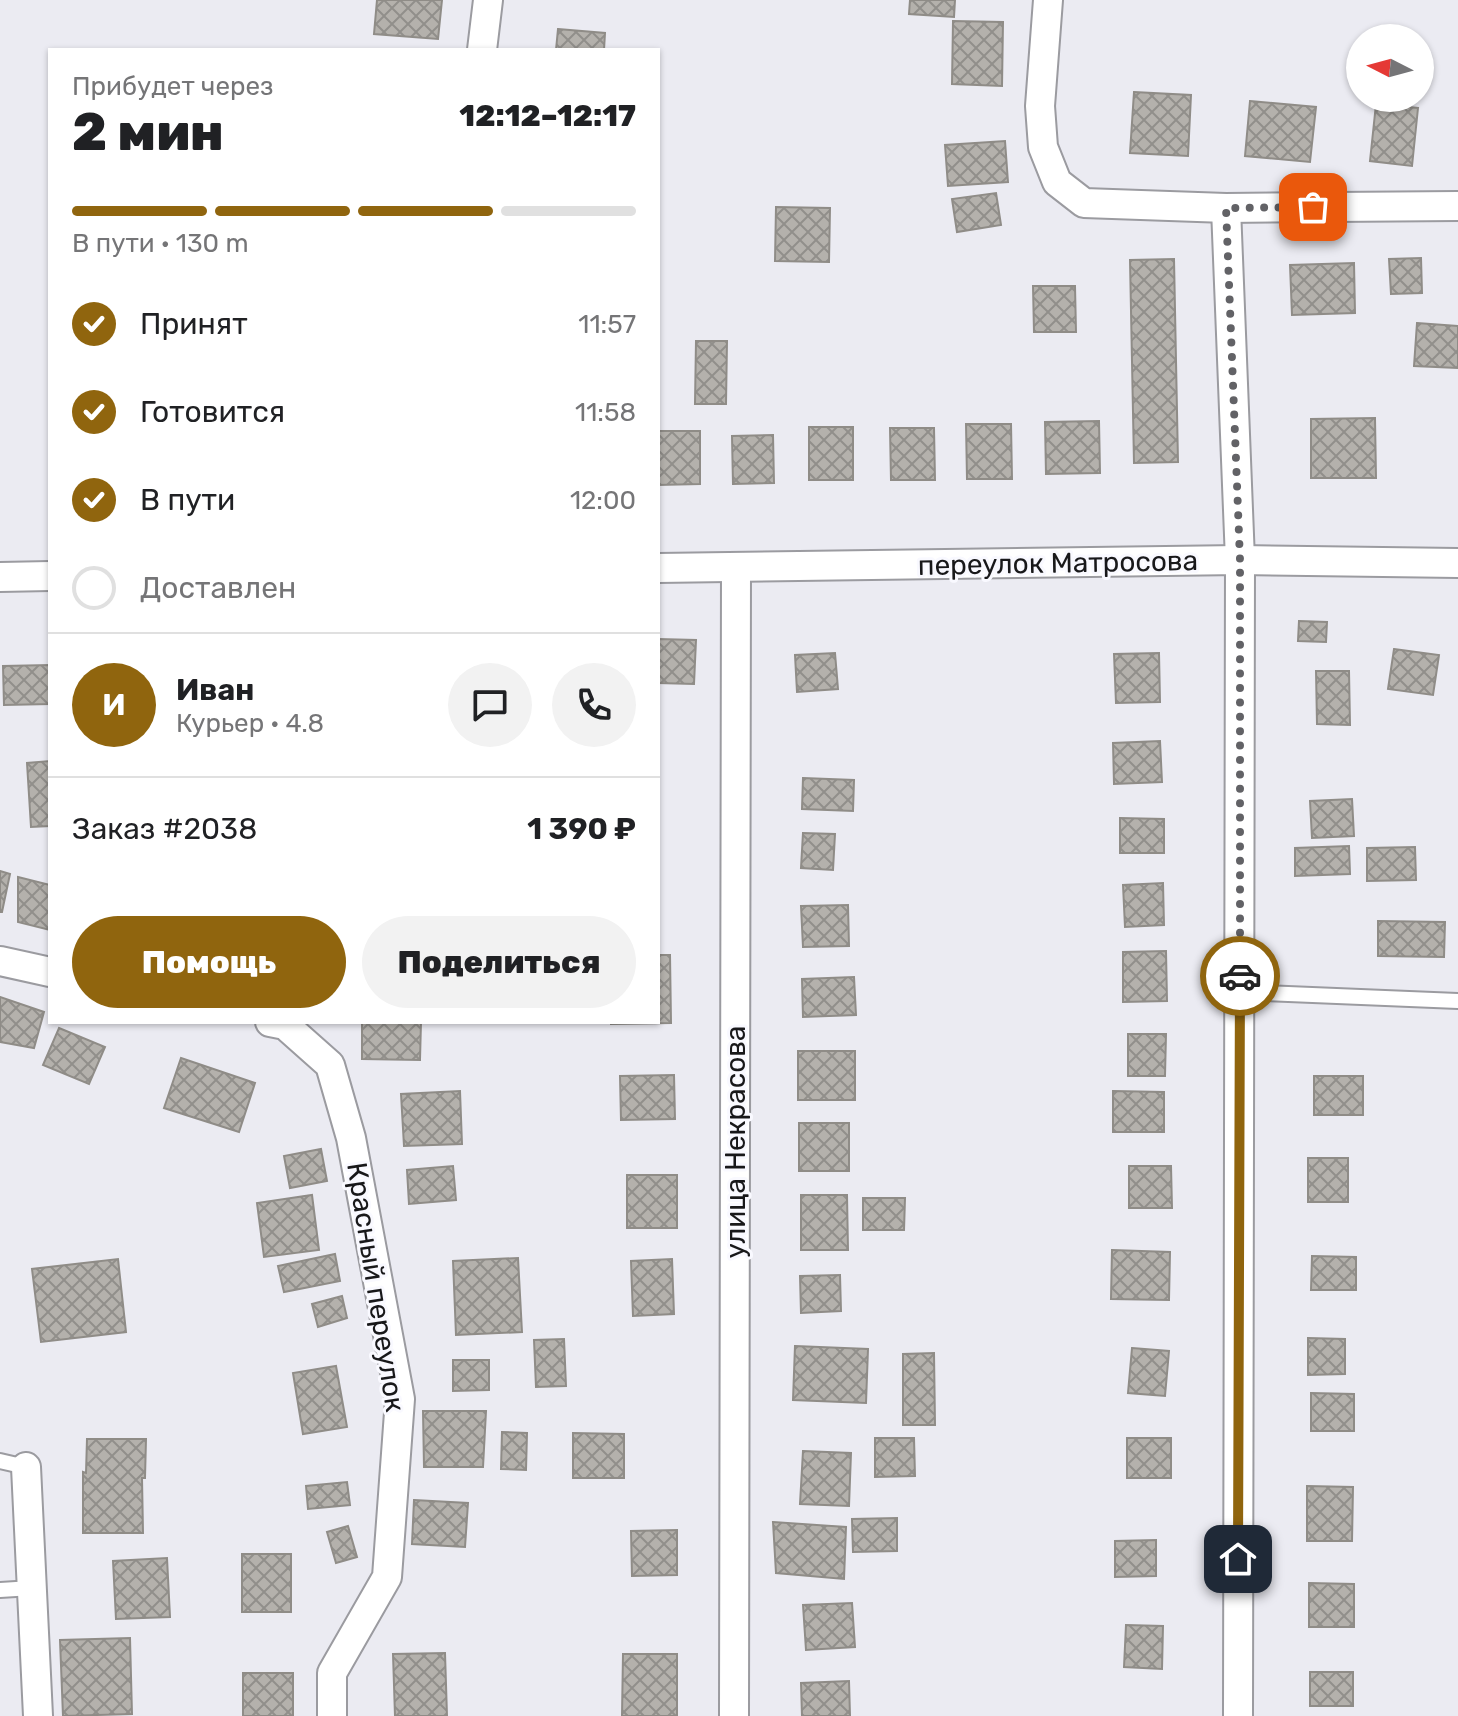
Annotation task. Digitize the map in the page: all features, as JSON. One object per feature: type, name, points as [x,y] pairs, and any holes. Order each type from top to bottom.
[{"type":"street","points":[[482,48],[488,0]]},
{"type":"street","points":[[1048,0],[1040,106],[1043,147],[1057,182],[1084,203],[1226,208],[1458,206]]},
{"type":"street","points":[[1226,208],[1240,560],[1238,1716]]},
{"type":"street","name":"переулок Матросова","points":[[660,568],[1240,560],[1458,563]]},
{"type":"street","name":"улица Некрасова","points":[[734,1716],[736,567]]},
{"type":"street","points":[[0,577],[48,576]]},
{"type":"street","points":[[0,961],[48,972]]},
{"type":"street","name":"Красный переулок","points":[[280,1024],[330,1065],[351,1138],[400,1399],[387,1577],[332,1673],[332,1716]]},
{"type":"street","points":[[13,1464],[32,1588],[38,1716]]},
{"type":"lane","points":[[1240,992],[1458,1001]]},
{"type":"lane","points":[[0,1590],[32,1588]]},
{"type":"building","points":[[377,0],[442,0],[438,39],[374,34]]},
{"type":"building","points":[[910,0],[955,0],[954,17],[909,14]]},
{"type":"building","points":[[953,21],[1003,22],[1002,86],[952,84]]},
{"type":"building","points":[[558,29],[605,33],[604,48],[556,48]]},
{"type":"building","points":[[1134,92],[1191,95],[1188,156],[1130,153]]},
{"type":"building","points":[[1250,101],[1316,107],[1310,162],[1245,156]]},
{"type":"building","points":[[1375,112],[1418,112],[1412,166],[1370,161]]},
{"type":"building","points":[[1005,141],[1008,182],[948,186],[945,145]]},
{"type":"building","points":[[996,193],[1001,225],[957,232],[952,199]]},
{"type":"building","points":[[776,207],[830,208],[829,262],[775,261]]},
{"type":"building","points":[[1421,258],[1422,293],[1391,294],[1389,259]]},
{"type":"building","points":[[1174,259],[1178,462],[1134,463],[1130,260]]},
{"type":"building","points":[[1354,263],[1355,313],[1292,315],[1290,265]]},
{"type":"building","points":[[1033,286],[1075,286],[1076,332],[1034,332]]},
{"type":"building","points":[[1417,323],[1458,326],[1458,368],[1414,366]]},
{"type":"building","points":[[696,341],[727,341],[726,404],[695,404]]},
{"type":"building","points":[[1375,418],[1376,478],[1311,478],[1311,419]]},
{"type":"building","points":[[1099,421],[1100,473],[1046,474],[1045,422]]},
{"type":"building","points":[[966,424],[1011,424],[1012,479],[967,479]]},
{"type":"building","points":[[809,427],[853,427],[853,480],[809,480]]},
{"type":"building","points":[[890,428],[934,428],[935,480],[891,480]]},
{"type":"building","points":[[660,431],[700,431],[700,484],[660,485]]},
{"type":"building","points":[[773,435],[774,483],[733,484],[732,436]]},
{"type":"building","points":[[1299,621],[1327,622],[1326,642],[1298,641]]},
{"type":"building","points":[[660,639],[696,640],[694,684],[660,683]]},
{"type":"building","points":[[1394,649],[1439,655],[1433,695],[1388,689]]},
{"type":"building","points":[[835,653],[838,689],[797,692],[795,655]]},
{"type":"building","points":[[1159,653],[1160,702],[1116,703],[1114,654]]},
{"type":"building","points":[[48,665],[48,704],[4,705],[3,666]]},
{"type":"building","points":[[1316,671],[1349,671],[1350,725],[1317,724]]},
{"type":"building","points":[[1160,741],[1162,782],[1114,784],[1113,743]]},
{"type":"building","points":[[48,761],[48,826],[31,827],[27,763]]},
{"type":"building","points":[[803,778],[854,780],[853,811],[802,809]]},
{"type":"building","points":[[1352,799],[1354,836],[1312,838],[1310,801]]},
{"type":"building","points":[[1120,818],[1164,819],[1164,853],[1120,853]]},
{"type":"building","points":[[803,833],[835,834],[833,870],[801,868]]},
{"type":"building","points":[[1349,846],[1350,874],[1295,876],[1295,848]]},
{"type":"building","points":[[1415,847],[1416,880],[1367,881],[1367,848]]},
{"type":"building","points":[[0,871],[10,874],[2,912],[0,912]]},
{"type":"building","points":[[18,877],[48,884],[48,930],[18,922]]},
{"type":"building","points":[[1163,883],[1164,925],[1125,927],[1123,885]]},
{"type":"building","points":[[848,905],[849,946],[803,947],[801,906]]},
{"type":"building","points":[[1378,921],[1445,922],[1444,957],[1378,956]]},
{"type":"building","points":[[1166,951],[1167,1001],[1123,1002],[1123,952]]},
{"type":"building","points":[[660,955],[670,955],[671,1023],[660,1023]]},
{"type":"building","points":[[854,977],[856,1015],[803,1017],[802,979]]},
{"type":"building","points":[[0,997],[44,1012],[34,1048],[0,1042]]},
{"type":"building","points":[[362,1024],[421,1024],[420,1060],[362,1059]]},
{"type":"building","points":[[59,1028],[105,1047],[89,1084],[43,1065]]},
{"type":"building","points":[[1128,1034],[1166,1034],[1165,1076],[1128,1076]]},
{"type":"building","points":[[798,1051],[855,1051],[855,1100],[798,1100]]},
{"type":"building","points":[[181,1058],[255,1083],[239,1132],[164,1108]]},
{"type":"building","points":[[674,1075],[675,1119],[621,1120],[620,1076]]},
{"type":"building","points":[[1314,1076],[1363,1076],[1363,1115],[1314,1115]]},
{"type":"building","points":[[460,1091],[462,1144],[404,1146],[401,1094]]},
{"type":"building","points":[[1113,1091],[1164,1092],[1164,1132],[1113,1132]]},
{"type":"building","points":[[799,1123],[849,1123],[849,1171],[799,1171]]},
{"type":"building","points":[[321,1149],[327,1181],[290,1188],[284,1156]]},
{"type":"building","points":[[1308,1158],[1348,1158],[1348,1202],[1308,1202]]},
{"type":"building","points":[[453,1166],[456,1200],[409,1204],[407,1170]]},
{"type":"building","points":[[1129,1166],[1171,1166],[1172,1208],[1129,1208]]},
{"type":"building","points":[[627,1175],[677,1175],[677,1228],[627,1228]]},
{"type":"building","points":[[312,1195],[319,1250],[264,1257],[257,1203]]},
{"type":"building","points":[[801,1195],[847,1195],[848,1250],[801,1250]]},
{"type":"building","points":[[863,1198],[905,1198],[904,1230],[863,1230]]},
{"type":"building","points":[[1112,1250],[1170,1252],[1169,1300],[1111,1299]]},
{"type":"building","points":[[335,1254],[340,1281],[284,1292],[278,1266]]},
{"type":"building","points":[[1312,1256],[1356,1257],[1356,1290],[1311,1290]]},
{"type":"building","points":[[518,1258],[522,1332],[456,1335],[453,1261]]},
{"type":"building","points":[[118,1259],[126,1332],[41,1342],[32,1269]]},
{"type":"building","points":[[672,1259],[674,1314],[633,1316],[631,1261]]},
{"type":"building","points":[[840,1275],[841,1311],[801,1313],[800,1276]]},
{"type":"building","points":[[342,1296],[347,1318],[318,1327],[312,1304]]},
{"type":"building","points":[[1308,1338],[1345,1339],[1345,1374],[1308,1375]]},
{"type":"building","points":[[564,1339],[566,1386],[536,1387],[534,1340]]},
{"type":"building","points":[[795,1346],[868,1349],[866,1403],[793,1400]]},
{"type":"building","points":[[1132,1348],[1169,1351],[1165,1396],[1128,1393]]},
{"type":"building","points":[[934,1353],[935,1425],[903,1425],[903,1354]]},
{"type":"building","points":[[453,1360],[489,1360],[489,1390],[453,1391]]},
{"type":"building","points":[[336,1366],[347,1427],[303,1434],[293,1373]]},
{"type":"building","points":[[1311,1393],[1354,1394],[1354,1431],[1311,1431]]},
{"type":"building","points":[[423,1411],[486,1411],[483,1467],[424,1467]]},
{"type":"building","points":[[502,1432],[527,1433],[526,1470],[501,1469]]},
{"type":"building","points":[[573,1433],[624,1434],[624,1478],[573,1478]]},
{"type":"building","points":[[875,1438],[914,1438],[915,1476],[875,1477]]},
{"type":"building","points":[[1127,1438],[1171,1438],[1171,1478],[1127,1478]]},
{"type":"building","points":[[87,1439],[146,1439],[145,1478],[142,1478],[143,1533],[83,1533],[83,1472],[86,1473]]},
{"type":"building","points":[[803,1451],[851,1453],[849,1506],[800,1504]]},
{"type":"building","points":[[347,1482],[350,1505],[308,1509],[306,1486]]},
{"type":"building","points":[[1307,1486],[1353,1487],[1352,1541],[1307,1541]]},
{"type":"building","points":[[414,1500],[468,1503],[465,1547],[412,1544]]},
{"type":"building","points":[[897,1518],[897,1551],[853,1552],[852,1519]]},
{"type":"building","points":[[773,1522],[846,1527],[844,1579],[776,1573]]},
{"type":"building","points":[[348,1526],[357,1557],[336,1563],[327,1532]]},
{"type":"building","points":[[677,1530],[677,1575],[632,1576],[631,1531]]},
{"type":"building","points":[[1156,1540],[1156,1576],[1115,1577],[1115,1541]]},
{"type":"building","points":[[242,1554],[291,1554],[291,1612],[242,1612]]},
{"type":"building","points":[[167,1558],[170,1617],[116,1619],[113,1561]]},
{"type":"building","points":[[1309,1583],[1354,1584],[1354,1627],[1309,1627]]},
{"type":"building","points":[[852,1603],[855,1647],[806,1650],[803,1605]]},
{"type":"building","points":[[1126,1625],[1163,1626],[1162,1669],[1124,1667]]},
{"type":"building","points":[[130,1638],[132,1714],[63,1716],[60,1640]]},
{"type":"building","points":[[445,1653],[447,1716],[395,1716],[393,1654]]},
{"type":"building","points":[[623,1654],[677,1654],[677,1716],[622,1716]]},
{"type":"building","points":[[1310,1672],[1353,1672],[1353,1706],[1310,1706]]},
{"type":"building","points":[[243,1673],[293,1673],[293,1716],[243,1716]]},
{"type":"building","points":[[849,1681],[850,1716],[802,1716],[801,1683]]},
{"type":"way so far","points":[[1240,976],[1240,560],[1226,208],[1313,207]]},
{"type":"route","points":[[1238,1559],[1240,976]]}]
